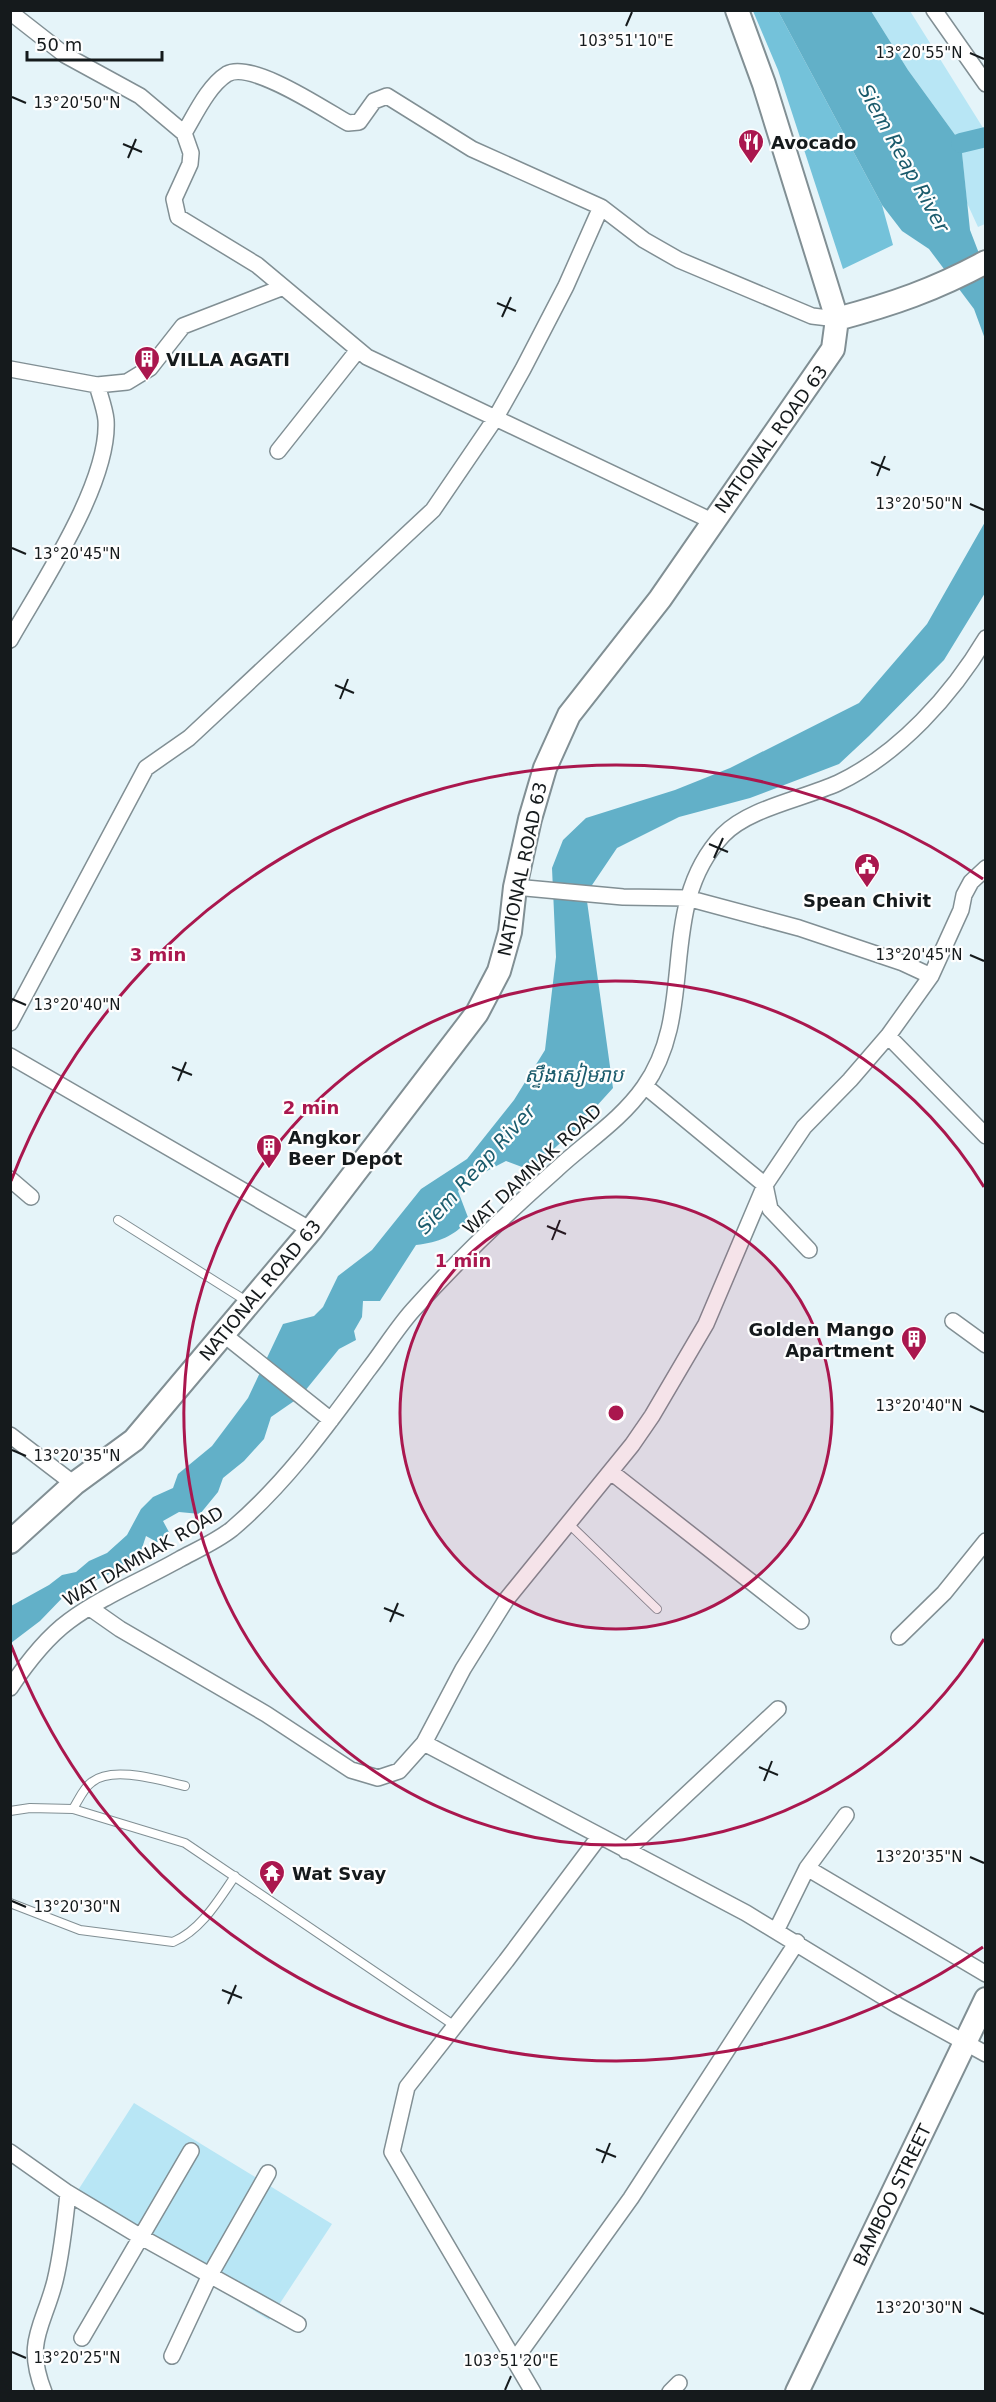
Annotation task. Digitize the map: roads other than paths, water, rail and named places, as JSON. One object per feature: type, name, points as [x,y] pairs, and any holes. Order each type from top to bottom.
[{"type":"street","name":"NATIONAL ROAD 63","points":[[10,1542],[74,1484],[134,1440],[311,1230],[477,1013],[499,971],[510,932],[515,886],[545,768],[569,715],[660,599],[712,521],[834,350],[837,319],[764,84],[737,10]]},
{"type":"street","points":[[938,11],[986,84]]},
{"type":"street","points":[[10,12],[65,55],[140,96],[184,134],[191,153],[190,164],[174,199],[178,217],[257,265],[281,288],[358,350],[495,419],[712,521]]},
{"type":"street","points":[[184,134],[209,92],[227,74],[240,70],[260,75],[348,123],[359,122],[374,101],[387,96],[472,149],[601,207],[644,240],[679,260],[812,316],[837,319],[892,305],[938,288],[986,262]]},
{"type":"street","points":[[10,1023],[146,768],[189,738],[433,510],[495,419],[566,286],[601,207]]},
{"type":"street","points":[[10,369],[97,385],[127,382],[150,368],[175,334],[192,321],[281,288]]},
{"type":"street","points":[[278,451],[358,350]]},
{"type":"street","points":[[10,640],[86,506],[103,449],[106,420],[97,385]]},
{"type":"street","name":"WAT DAMNAK ROAD","points":[[10,1688],[45,1643],[68,1621],[227,1533],[287,1476],[411,1312],[557,1169],[624,1111],[645,1086],[667,1042],[672,1022],[680,929],[687,898],[698,873],[722,836],[740,821],[838,782],[871,764],[937,704],[961,675],[986,638]]},
{"type":"street","points":[[90,1608],[120,1629],[266,1714],[360,1775],[378,1778],[399,1771],[424,1743],[463,1669],[506,1600],[611,1472],[652,1416],[706,1324],[765,1185],[804,1127],[850,1080],[888,1036],[932,976],[961,910],[964,895],[971,882],[986,868]]},
{"type":"street","points":[[515,886],[539,891],[623,897],[687,898],[799,928],[903,963],[932,976]]},
{"type":"street","points":[[888,1036],[986,1136]]},
{"type":"street","points":[[10,1056],[311,1230]]},
{"type":"street","points":[[645,1086],[765,1185],[770,1209],[809,1250]]},
{"type":"street","points":[[10,1179],[31,1197]]},
{"type":"street","points":[[953,1321],[986,1345]]},
{"type":"street","points":[[223,1334],[245,1354],[331,1420]]},
{"type":"street","points":[[10,1435],[74,1484]]},
{"type":"street","points":[[611,1472],[801,1621]]},
{"type":"street","points":[[899,1638],[944,1593],[986,1541]]},
{"type":"street","points":[[626,1851],[778,1709]]},
{"type":"street","points":[[424,1743],[796,1942],[897,2005],[986,2054]]},
{"type":"street","points":[[776,1931],[807,1868],[846,1815]]},
{"type":"street","points":[[533,2391],[392,2152],[407,2087],[599,1837]]},
{"type":"street","points":[[807,1868],[986,1974]]},
{"type":"street","points":[[514,2361],[631,2198],[796,1942]]},
{"type":"street","name":"BAMBOO STREET","points":[[797,2391],[986,1999]]},
{"type":"street","points":[[82,2338],[191,2151]]},
{"type":"street","points":[[10,2152],[68,2193],[141,2237],[298,2324]]},
{"type":"street","points":[[172,2356],[210,2275],[268,2173]]},
{"type":"street","points":[[44,2391],[34,2368],[34,2347],[55,2280],[65,2226],[68,2193]]},
{"type":"lane","points":[[118,1220],[250,1303]]},
{"type":"lane","points":[[569,1524],[657,1609]]},
{"type":"lane","points":[[73,1809],[92,1782],[105,1777],[124,1774],[185,1786]]},
{"type":"lane","points":[[10,1811],[30,1808],[73,1809],[185,1843],[455,2026]]},
{"type":"lane","points":[[10,1903],[80,1930],[173,1942],[187,1936],[211,1911],[235,1876]]},
{"type":"water","name":"Siem Reap River","points":[[778,11],[871,11],[908,70],[961,143],[970,230],[985,269],[985,339],[974,309],[929,249],[902,231],[882,205]]},
{"type":"water","name":"ស្ទឹងសៀមរាប","points":[[985,522],[985,593],[944,660],[839,764],[750,798],[679,817],[617,848],[586,894],[613,1088],[575,1130],[530,1170],[506,1161],[481,1174],[470,1176],[458,1191],[469,1220],[445,1238],[416,1245],[380,1301],[363,1301],[362,1317],[354,1331],[356,1340],[339,1349],[300,1397],[271,1417],[264,1439],[244,1461],[223,1478],[218,1492],[200,1514],[179,1512],[163,1521],[170,1534],[157,1542],[146,1536],[141,1551],[116,1571],[67,1593],[40,1621],[11,1643],[11,1606],[62,1575],[76,1572],[89,1561],[107,1553],[127,1535],[141,1509],[153,1497],[173,1488],[178,1474],[212,1446],[248,1398],[283,1324],[314,1316],[323,1307],[338,1276],[372,1250],[421,1189],[467,1159],[514,1100],[545,1050],[556,957],[552,868],[563,840],[586,818],[675,790],[730,768],[859,703],[927,624]]},
{"type":"waterway","points":[[961,143],[986,137]]},
{"type":"place","name":"Avocado","points":[[751,165]]},
{"type":"place","name":"VILLA AGATI","points":[[147,382]]},
{"type":"place","name":"Spean Chivit","points":[[867,889]]},
{"type":"place","name":"Angkor Beer Depot","points":[[269,1170]]},
{"type":"place","name":"Golden Mango Apartment","points":[[914,1362]]},
{"type":"place","name":"Wat Svay","points":[[272,1896]]}]
